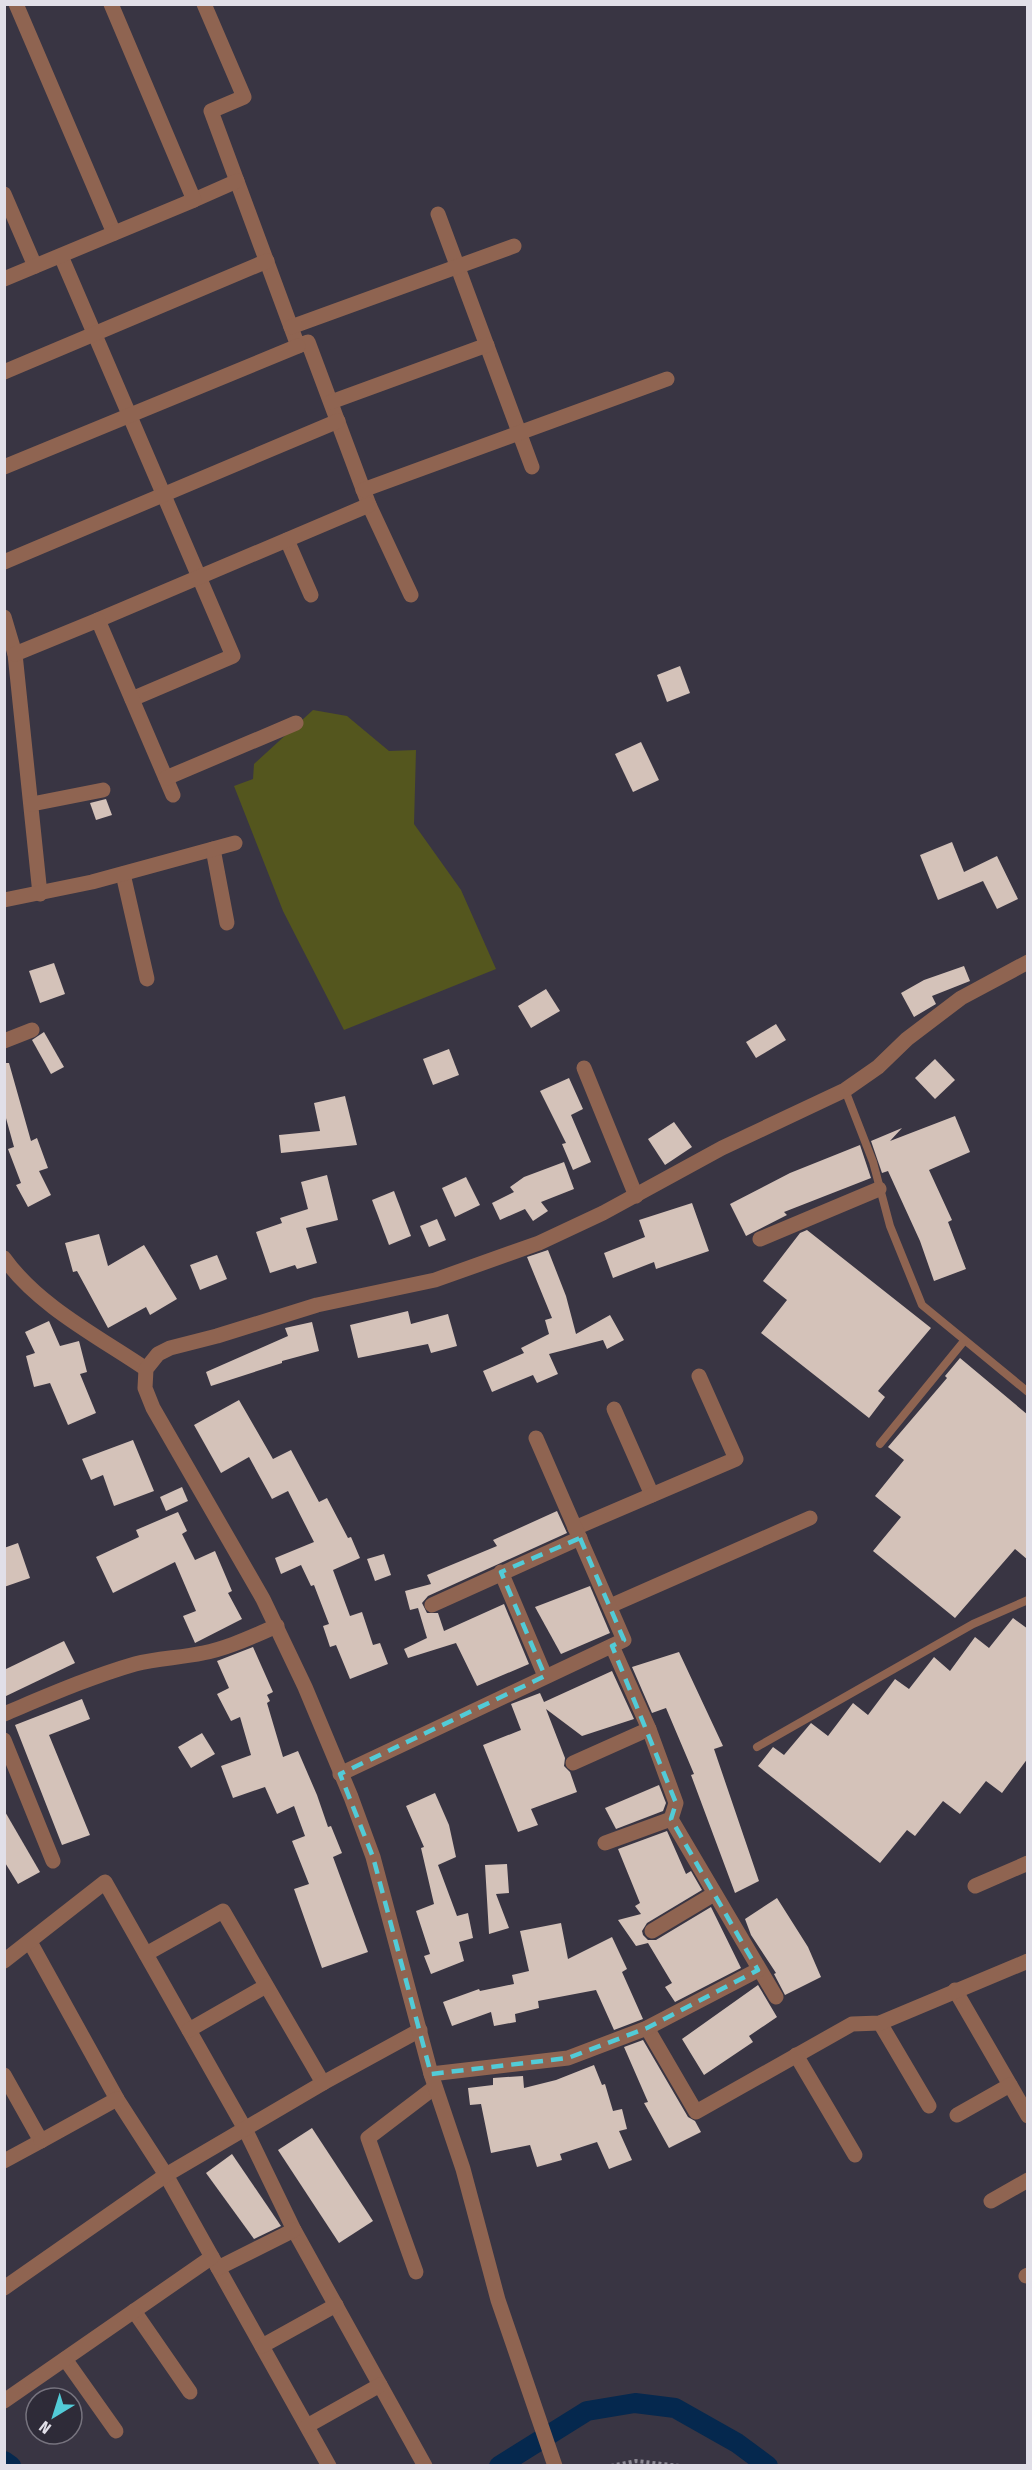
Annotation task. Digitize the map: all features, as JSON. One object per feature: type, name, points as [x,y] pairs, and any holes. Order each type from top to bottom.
[{"type":"street","points":[[16,4],[114,233]]},
{"type":"street","points":[[111,4],[194,200]]},
{"type":"street","points":[[204,4],[244,97],[211,111],[298,346]]},
{"type":"street","points":[[4,279],[237,181]]},
{"type":"street","points":[[4,194],[35,266]]},
{"type":"street","points":[[438,214],[532,467]]},
{"type":"street","points":[[291,327],[514,246]]},
{"type":"street","points":[[61,256],[233,656],[132,699]]},
{"type":"street","points":[[4,372],[267,261]]},
{"type":"street","points":[[4,467],[308,342],[369,505],[411,595]]},
{"type":"street","points":[[330,402],[487,345]]},
{"type":"street","points":[[363,490],[667,379]]},
{"type":"street","points":[[4,562],[338,421]]},
{"type":"street","points":[[15,654],[369,505]]},
{"type":"street","points":[[287,540],[311,595]]},
{"type":"street","points":[[5,619],[15,654],[32,804],[39,894]]},
{"type":"street","points":[[98,620],[174,795]]},
{"type":"street","points":[[166,778],[296,723]]},
{"type":"street","points":[[32,804],[103,790]]},
{"type":"street","points":[[4,900],[123,874],[235,843]]},
{"type":"street","points":[[213,849],[227,923]]},
{"type":"street","points":[[123,874],[147,979]]},
{"type":"street","points":[[553,2460],[498,2300],[463,2169],[433,2080],[373,1857],[305,1688],[277,1626],[153,1408],[145,1388],[146,1370],[158,1354],[170,1348],[317,1305],[435,1280],[513,1254],[636,1196],[722,1149],[845,1090],[878,1068],[907,1039],[961,998],[1028,962]]},
{"type":"street","points":[[4,1041],[32,1030]]},
{"type":"street","points":[[584,1068],[636,1196]]},
{"type":"street","points":[[760,1239],[879,1189]]},
{"type":"street","points":[[4,1258],[19,1276],[63,1313],[146,1370]]},
{"type":"street","points":[[432,1605],[652,1495],[736,1459],[699,1376]]},
{"type":"street","points":[[614,1409],[652,1495]]},
{"type":"street","points":[[340,1774],[624,1640],[536,1438]]},
{"type":"street","points":[[609,1606],[810,1518]]},
{"type":"street","points":[[501,1572],[545,1676]]},
{"type":"street","points":[[4,1714],[79,1683],[134,1665],[173,1656],[202,1653],[232,1645],[277,1626]]},
{"type":"street","points":[[612,1646],[649,1729],[676,1803],[671,1819],[758,1970],[776,1996]]},
{"type":"street","points":[[573,1763],[649,1729]]},
{"type":"street","points":[[4,1740],[53,1861]]},
{"type":"street","points":[[605,1843],[671,1819]]},
{"type":"street","points":[[975,1886],[1028,1863]]},
{"type":"street","points":[[4,1961],[105,1882],[245,2129],[294,2230],[425,2466]]},
{"type":"street","points":[[652,1931],[714,1894]]},
{"type":"street","points":[[146,1954],[223,1911],[322,2083]]},
{"type":"street","points":[[30,1942],[117,2099],[166,2175],[329,2466]]},
{"type":"street","points":[[647,2028],[696,2112],[852,2024],[880,2024],[955,1990],[1028,1961]]},
{"type":"street","points":[[416,2272],[368,2138],[433,2080],[568,2058],[647,2028],[758,1970]]},
{"type":"street","points":[[189,2030],[266,1986]]},
{"type":"street","points":[[955,1990],[1028,2116]]},
{"type":"street","points":[[880,2024],[929,2106]]},
{"type":"street","points":[[4,2288],[166,2175],[322,2083],[420,2030]]},
{"type":"street","points":[[796,2055],[855,2155]]},
{"type":"street","points":[[4,2075],[41,2140]]},
{"type":"street","points":[[957,2115],[1010,2085]]},
{"type":"street","points":[[4,2161],[117,2099]]},
{"type":"street","points":[[991,2201],[1028,2180]]},
{"type":"street","points":[[5,2399],[134,2311],[215,2263],[294,2230]]},
{"type":"street","points":[[262,2346],[336,2305]]},
{"type":"street","points":[[134,2311],[190,2392]]},
{"type":"street","points":[[65,2359],[116,2431]]},
{"type":"street","points":[[307,2426],[380,2385]]},
{"type":"lane","points":[[845,1090],[873,1161],[890,1226],[922,1305],[1028,1392]]},
{"type":"lane","points":[[880,1444],[964,1341]]},
{"type":"lane","points":[[757,1746],[973,1624],[1028,1600]]},
{"type":"path","points":[[611,2466],[636,2461],[680,2466]]},
{"type":"highlighted area","points":[[580,1538],[624,1640],[612,1646],[676,1803],[671,1819],[758,1970],[647,2028],[568,2058],[431,2074],[373,1857],[340,1774],[545,1676],[501,1572]]},
{"type":"shaded area","points":[[313,710],[347,716],[389,751],[416,750],[414,824],[461,890],[496,969],[344,1030],[283,911],[234,786],[253,779],[254,764]]},
{"type":"building","points":[[680,666],[690,693],[667,702],[657,675]]},
{"type":"building","points":[[641,742],[659,780],[633,792],[615,754]]},
{"type":"building","points":[[106,799],[112,815],[96,820],[90,803]]},
{"type":"building","points":[[952,842],[964,872],[997,856],[1018,899],[997,909],[983,881],[938,900],[920,855]]},
{"type":"building","points":[[54,963],[65,994],[40,1003],[29,971]]},
{"type":"building","points":[[964,966],[970,981],[932,996],[936,1004],[914,1017],[901,993],[924,980]]},
{"type":"building","points":[[546,989],[560,1011],[531,1028],[518,1006]]},
{"type":"building","points":[[776,1024],[786,1040],[756,1058],[746,1042]]},
{"type":"building","points":[[44,1032],[64,1067],[51,1074],[32,1040]]},
{"type":"building","points":[[449,1049],[459,1075],[433,1085],[423,1059]]},
{"type":"building","points":[[935,1059],[955,1080],[935,1099],[915,1078]]},
{"type":"building","points":[[4,1063],[9,1063],[31,1141],[37,1138],[48,1168],[39,1171],[51,1195],[28,1207],[16,1185],[21,1183],[8,1149],[14,1147],[4,1111]]},
{"type":"building","points":[[569,1078],[583,1109],[571,1115],[591,1162],[573,1170],[562,1144],[566,1143],[540,1091]]},
{"type":"building","points":[[345,1096],[357,1145],[281,1153],[279,1135],[320,1131],[314,1103]]},
{"type":"building","points":[[955,1116],[970,1152],[929,1170],[952,1220],[948,1222],[966,1269],[934,1281],[920,1241],[888,1171],[882,1173],[871,1141],[902,1128],[890,1141]]},
{"type":"building","points":[[674,1122],[692,1147],[665,1165],[648,1139]]},
{"type":"building","points":[[860,1145],[871,1178],[784,1212],[787,1215],[746,1236],[730,1204],[790,1173]]},
{"type":"building","points":[[564,1162],[574,1189],[541,1202],[548,1211],[533,1221],[525,1209],[500,1220],[492,1203],[514,1192],[510,1187],[524,1177]]},
{"type":"building","points":[[327,1175],[338,1220],[306,1228],[317,1263],[297,1269],[295,1265],[270,1273],[256,1232],[282,1223],[280,1218],[308,1209],[301,1182]]},
{"type":"building","points":[[466,1177],[480,1205],[455,1217],[442,1188]]},
{"type":"building","points":[[394,1191],[411,1236],[389,1245],[372,1200]]},
{"type":"building","points":[[692,1203],[709,1251],[656,1269],[654,1262],[613,1278],[604,1253],[645,1237],[639,1220]]},
{"type":"building","points":[[437,1219],[446,1240],[429,1247],[420,1226]]},
{"type":"building","points":[[807,1230],[931,1328],[878,1391],[885,1397],[869,1418],[761,1333],[787,1300],[763,1281],[800,1233]]},
{"type":"building","points":[[99,1234],[108,1266],[144,1245],[177,1299],[150,1315],[146,1307],[108,1328],[77,1271],[73,1272],[65,1243]]},
{"type":"building","points":[[548,1250],[566,1296],[576,1334],[610,1315],[624,1340],[607,1349],[603,1340],[549,1354],[558,1374],[537,1383],[533,1375],[492,1392],[483,1371],[524,1353],[521,1348],[549,1334],[545,1320],[552,1318],[527,1257]]},
{"type":"building","points":[[217,1255],[227,1279],[200,1290],[190,1265]]},
{"type":"building","points":[[408,1311],[411,1324],[448,1314],[457,1346],[431,1353],[428,1344],[358,1358],[350,1325]]},
{"type":"building","points":[[49,1321],[60,1346],[79,1341],[87,1372],[80,1374],[96,1413],[68,1425],[50,1383],[34,1387],[26,1356],[35,1353],[25,1332]]},
{"type":"building","points":[[312,1322],[319,1351],[282,1361],[282,1363],[211,1386],[206,1372],[288,1336],[285,1328]]},
{"type":"building","points":[[960,1358],[1028,1415],[1028,1560],[1015,1549],[955,1618],[873,1551],[901,1517],[875,1496],[904,1460],[888,1447],[947,1378],[945,1376]]},
{"type":"building","points":[[239,1400],[273,1459],[291,1450],[319,1502],[327,1498],[348,1538],[351,1537],[360,1558],[333,1570],[350,1616],[362,1612],[373,1645],[380,1643],[388,1664],[350,1679],[336,1645],[330,1647],[323,1626],[329,1624],[314,1585],[311,1586],[301,1565],[281,1574],[275,1558],[314,1542],[288,1491],[272,1499],[249,1457],[221,1473],[194,1425]]},
{"type":"building","points":[[133,1440],[154,1491],[114,1506],[103,1475],[91,1480],[82,1459]]},
{"type":"building","points":[[182,1487],[188,1501],[166,1511],[160,1497]]},
{"type":"building","points":[[557,1511],[567,1533],[428,1596],[422,1603],[427,1613],[438,1613],[444,1631],[504,1604],[529,1664],[477,1686],[456,1643],[408,1658],[404,1649],[427,1638],[418,1608],[410,1610],[405,1591],[431,1584],[427,1575],[497,1546],[493,1540]]},
{"type":"building","points":[[178,1512],[187,1531],[182,1534],[195,1560],[215,1551],[232,1591],[228,1593],[242,1619],[195,1643],[183,1616],[196,1611],[175,1562],[113,1593],[96,1557],[139,1537],[136,1530]]},
{"type":"building","points":[[18,1543],[30,1578],[4,1587],[4,1548]]},
{"type":"building","points":[[384,1554],[391,1575],[375,1581],[367,1559]]},
{"type":"building","points":[[590,1586],[610,1633],[561,1654],[535,1607]]},
{"type":"building","points":[[1013,1618],[1028,1629],[1028,1758],[1002,1793],[986,1781],[960,1814],[943,1801],[915,1836],[907,1830],[880,1863],[758,1766],[773,1747],[784,1755],[811,1723],[828,1736],[853,1703],[868,1715],[895,1679],[909,1689],[934,1657],[950,1671],[975,1637],[989,1648]]},
{"type":"building","points":[[64,1641],[75,1663],[4,1697],[4,1670]]},
{"type":"building","points":[[253,1647],[273,1692],[267,1695],[270,1701],[267,1703],[283,1757],[298,1751],[328,1827],[331,1826],[342,1853],[333,1857],[368,1952],[322,1968],[294,1889],[309,1884],[292,1841],[305,1836],[294,1806],[277,1814],[265,1787],[233,1798],[221,1766],[251,1755],[240,1717],[231,1721],[217,1694],[229,1688],[217,1661]]},
{"type":"building","points":[[679,1652],[723,1746],[714,1749],[759,1881],[735,1893],[691,1775],[694,1774],[666,1708],[652,1713],[632,1667]]},
{"type":"building","points":[[612,1671],[634,1719],[582,1736],[546,1709],[565,1758],[564,1766],[570,1772],[577,1792],[531,1809],[538,1825],[518,1832],[483,1745],[521,1730],[511,1704],[540,1693],[544,1702]]},
{"type":"building","points":[[82,1699],[90,1719],[49,1735],[90,1835],[62,1845],[15,1725]]},
{"type":"building","points":[[202,1733],[215,1754],[191,1768],[178,1747]]},
{"type":"building","points":[[659,1785],[666,1803],[663,1811],[616,1829],[605,1808]]},
{"type":"building","points":[[435,1793],[449,1825],[456,1857],[438,1865],[457,1916],[468,1913],[473,1938],[459,1942],[464,1961],[431,1974],[424,1956],[430,1954],[416,1911],[434,1904],[421,1848],[424,1847],[406,1806]]},
{"type":"building","points":[[4,1810],[40,1872],[18,1884],[4,1861]]},
{"type":"building","points":[[667,1831],[686,1874],[691,1871],[702,1890],[647,1923],[642,1931],[643,1935],[648,1940],[656,1940],[711,1907],[741,1968],[675,2002],[665,1987],[672,1983],[648,1943],[636,1946],[618,1920],[641,1914],[635,1906],[640,1903],[618,1849]]},
{"type":"building","points":[[507,1864],[509,1893],[496,1894],[509,1928],[489,1934],[485,1865]]},
{"type":"building","points":[[777,1898],[808,1947],[821,1977],[785,1995],[774,1974],[776,1973],[751,1935],[745,1919]]},
{"type":"building","points":[[561,1923],[568,1959],[612,1937],[627,1969],[622,1972],[643,2019],[614,2030],[596,1990],[538,2001],[539,2008],[515,2014],[516,2022],[494,2026],[491,2012],[452,2026],[443,2002],[479,1989],[480,1991],[514,1984],[512,1975],[529,1971],[520,1931]]},
{"type":"building","points":[[758,1985],[777,2017],[749,2036],[753,2042],[704,2075],[682,2039]]},
{"type":"building","points":[[643,2040],[688,2117],[695,2121],[701,2132],[669,2148],[644,2103],[648,2102],[624,2047]]},
{"type":"building","points":[[594,2065],[602,2085],[605,2084],[613,2111],[622,2109],[627,2129],[619,2131],[632,2160],[609,2169],[597,2142],[560,2154],[562,2160],[537,2167],[530,2145],[491,2153],[481,2104],[470,2105],[468,2088],[493,2085],[493,2078],[523,2076],[524,2088],[556,2080]]},
{"type":"building","points":[[312,2128],[373,2221],[339,2243],[278,2150]]},
{"type":"building","points":[[232,2154],[281,2226],[254,2239],[206,2173]]},
{"type":"waterway","points":[[499,2466],[587,2411],[635,2403],[675,2408],[737,2443],[768,2466]]},
{"type":"waterway","points":[[4,2461],[11,2466]]}]
